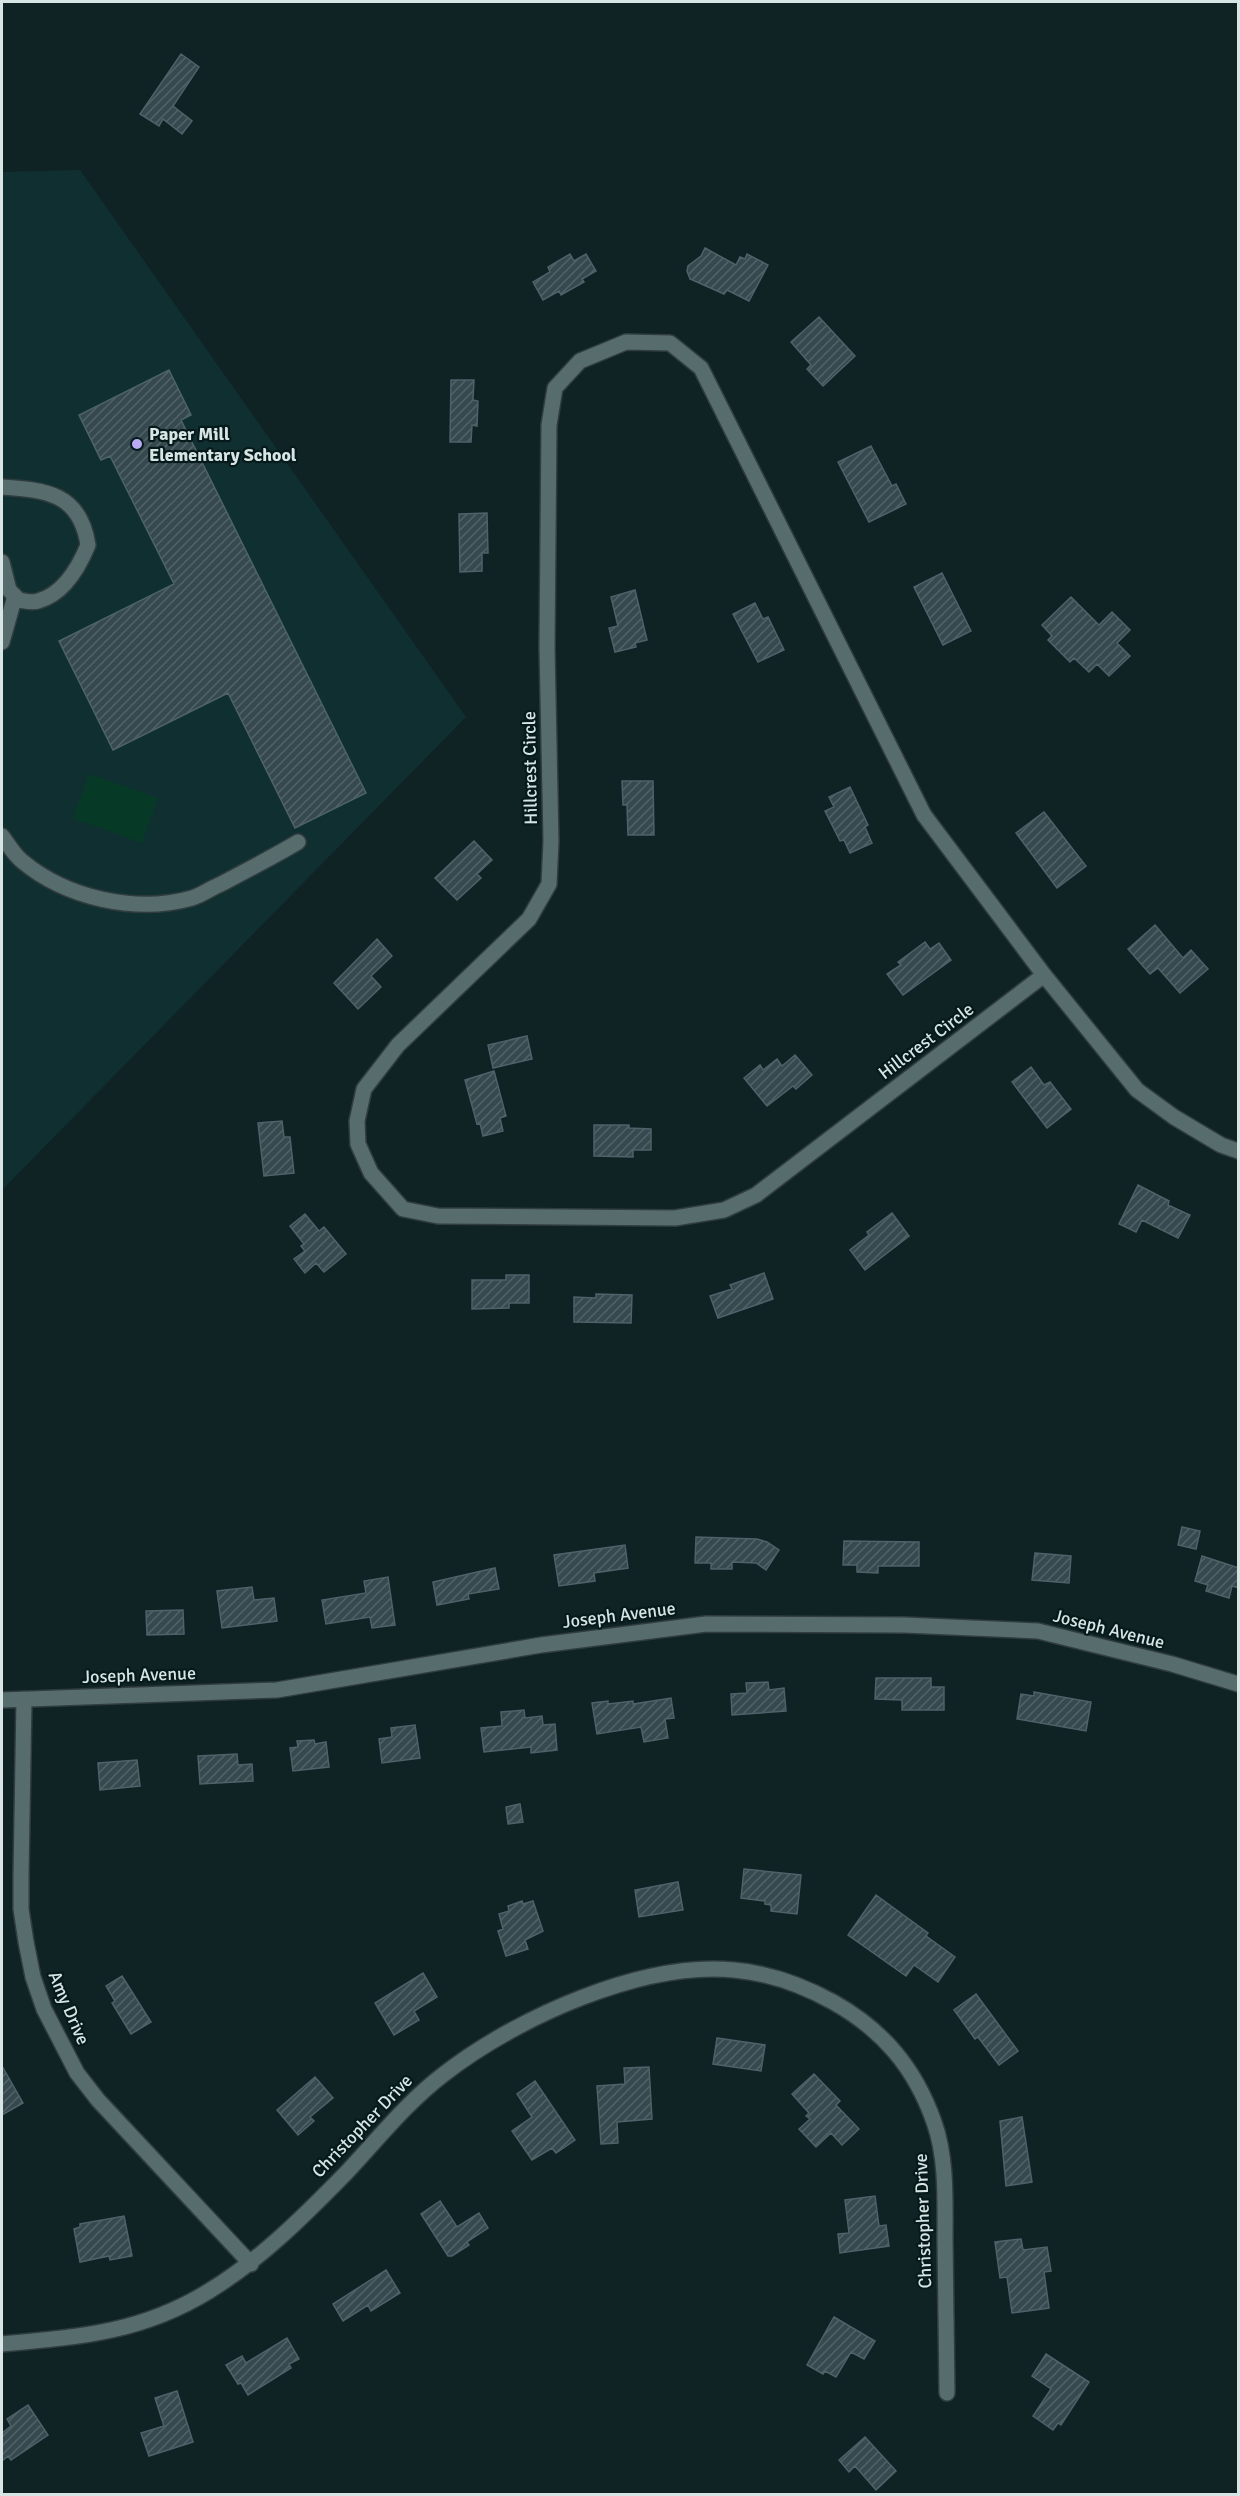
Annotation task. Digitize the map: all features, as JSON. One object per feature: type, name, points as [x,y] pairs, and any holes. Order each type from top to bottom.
[{"type":"street","name":"Hillcrest Circle","points":[[1044,975],[756,1195],[724,1210],[675,1218],[438,1216],[403,1209],[371,1173],[358,1144],[357,1121],[364,1089],[398,1045],[529,919],[549,884],[551,842],[547,648],[549,424],[555,388],[580,361],[626,342],[670,344],[701,368],[924,815],[1044,975],[1137,1090],[1202,1134],[1239,1152]]},
{"type":"street","points":[[2,488],[52,494],[68,502],[80,515],[88,545],[73,575],[58,589],[38,602],[19,600],[9,590],[2,562]]},
{"type":"street","points":[[2,642],[15,596]]},
{"type":"street","points":[[2,836],[20,860],[50,880],[83,894],[117,902],[151,904],[192,898],[298,842]]},
{"type":"street","name":"Joseph Avenue","points":[[2,1700],[277,1690],[541,1645],[706,1624],[904,1625],[1038,1631],[1172,1664],[1239,1684]]},
{"type":"street","name":"Amy Drive","points":[[24,1699],[21,1909],[33,1977],[44,2009],[77,2073],[98,2100],[251,2264]]},
{"type":"street","name":"Christopher Drive","points":[[2,2344],[79,2338],[152,2319],[206,2293],[251,2264],[347,2172],[399,2112],[446,2072],[476,2051],[557,2007],[613,1987],[690,1970],[731,1970],[751,1972],[780,1980],[822,1996],[864,2021],[885,2039],[903,2061],[922,2092],[935,2124],[940,2145],[944,2190],[947,2393]]},
{"type":"shaded area","name":"Paper Mill Elementary School","points":[[80,170],[466,717],[2,1190],[2,172]]},
{"type":"green space","points":[[89,774],[158,798],[142,843],[73,818]]},
{"type":"building","points":[[181,54],[199,67],[173,106],[192,121],[182,134],[163,119],[159,126],[140,114]]},
{"type":"building","points":[[705,248],[736,265],[740,257],[745,259],[747,254],[768,265],[749,301],[727,290],[724,294],[690,279],[688,266],[701,256]]},
{"type":"building","points":[[570,254],[574,261],[586,254],[596,271],[582,279],[584,282],[561,295],[559,291],[543,300],[533,282],[550,272],[548,267]]},
{"type":"building","points":[[819,317],[855,356],[823,386],[807,369],[811,365],[791,342]]},
{"type":"building","points":[[169,370],[191,415],[181,420],[366,793],[295,828],[228,693],[113,750],[59,641],[174,584],[110,456],[101,460],[79,415]]},
{"type":"building","points":[[451,380],[474,380],[473,400],[478,401],[477,426],[472,425],[471,442],[450,442]]},
{"type":"building","points":[[871,446],[892,486],[896,484],[906,504],[869,522],[838,462]]},
{"type":"building","points":[[487,513],[488,553],[482,553],[482,571],[460,572],[459,514]]},
{"type":"building","points":[[942,573],[971,631],[943,645],[914,587]]},
{"type":"building","points":[[635,590],[647,640],[635,643],[636,647],[615,652],[609,628],[618,626],[611,597]]},
{"type":"building","points":[[1071,597],[1099,625],[1112,612],[1130,630],[1117,643],[1130,656],[1109,676],[1097,664],[1089,672],[1074,658],[1070,662],[1048,640],[1052,636],[1042,625]]},
{"type":"building","points":[[755,603],[763,619],[768,617],[784,650],[758,662],[733,614]]},
{"type":"building","points":[[622,781],[653,781],[654,835],[628,835],[627,805],[623,805]]},
{"type":"building","points":[[850,787],[868,825],[865,827],[872,843],[850,853],[844,840],[840,841],[825,811],[834,807],[829,797]]},
{"type":"building","points":[[1044,812],[1086,866],[1057,888],[1016,833]]},
{"type":"building","points":[[474,841],[492,860],[477,874],[481,878],[457,900],[435,878]]},
{"type":"building","points":[[1155,925],[1183,958],[1191,950],[1208,969],[1180,993],[1158,968],[1150,974],[1128,949]]},
{"type":"building","points":[[377,939],[392,956],[371,976],[381,987],[358,1009],[334,983]]},
{"type":"building","points":[[925,942],[930,949],[939,943],[951,960],[903,995],[887,974],[901,965],[898,962]]},
{"type":"building","points":[[527,1036],[532,1059],[493,1068],[488,1045]]},
{"type":"building","points":[[795,1055],[812,1075],[796,1089],[793,1086],[767,1106],[744,1078],[760,1065],[763,1070],[777,1059],[782,1066]]},
{"type":"building","points":[[1031,1067],[1044,1085],[1050,1082],[1071,1109],[1047,1128],[1012,1082]]},
{"type":"building","points":[[494,1071],[506,1116],[500,1118],[503,1131],[483,1136],[480,1123],[477,1124],[465,1080]]},
{"type":"building","points":[[282,1121],[284,1137],[290,1137],[294,1173],[264,1176],[258,1123]]},
{"type":"building","points":[[594,1125],[629,1125],[629,1128],[651,1129],[651,1150],[633,1150],[633,1157],[594,1156]]},
{"type":"building","points":[[1138,1185],[1169,1201],[1168,1205],[1190,1215],[1178,1238],[1142,1220],[1136,1232],[1119,1224]]},
{"type":"building","points":[[892,1213],[909,1236],[865,1270],[850,1250],[869,1235],[867,1232]]},
{"type":"building","points":[[305,1214],[319,1231],[324,1227],[346,1254],[324,1272],[316,1263],[305,1273],[294,1259],[305,1251],[301,1246],[304,1244],[290,1226]]},
{"type":"building","points":[[764,1273],[773,1299],[718,1318],[710,1296],[732,1289],[730,1285]]},
{"type":"building","points":[[506,1275],[529,1275],[529,1303],[509,1303],[509,1308],[472,1309],[472,1280],[506,1280]]},
{"type":"building","points":[[596,1294],[632,1295],[631,1323],[574,1322],[574,1297],[596,1298]]},
{"type":"building","points":[[1182,1527],[1200,1531],[1196,1549],[1178,1545]]},
{"type":"building","points":[[696,1537],[757,1539],[779,1550],[766,1570],[756,1563],[732,1562],[732,1569],[711,1569],[711,1563],[695,1563]]},
{"type":"building","points":[[844,1541],[919,1542],[919,1566],[878,1566],[878,1573],[857,1572],[857,1565],[843,1565]]},
{"type":"building","points":[[625,1545],[628,1568],[594,1573],[595,1581],[559,1586],[554,1555]]},
{"type":"building","points":[[1035,1553],[1071,1556],[1069,1583],[1032,1580]]},
{"type":"building","points":[[1202,1556],[1239,1568],[1239,1588],[1232,1586],[1229,1598],[1206,1591],[1208,1585],[1195,1581]]},
{"type":"building","points":[[495,1568],[499,1589],[468,1594],[469,1599],[437,1605],[433,1582]]},
{"type":"building","points":[[388,1577],[395,1625],[372,1628],[370,1617],[326,1624],[322,1600],[366,1593],[364,1581]]},
{"type":"building","points":[[252,1587],[254,1600],[274,1598],[277,1621],[222,1628],[217,1591]]},
{"type":"building","points":[[183,1610],[184,1634],[147,1635],[146,1611]]},
{"type":"building","points":[[876,1678],[931,1678],[931,1687],[944,1687],[944,1710],[902,1710],[902,1700],[875,1699]]},
{"type":"building","points":[[768,1682],[769,1690],[784,1688],[786,1711],[732,1715],[731,1694],[747,1693],[746,1683]]},
{"type":"building","points":[[1034,1692],[1091,1702],[1086,1731],[1017,1719],[1021,1694],[1034,1696]]},
{"type":"building","points":[[671,1698],[674,1718],[665,1719],[668,1738],[644,1742],[641,1727],[597,1734],[592,1703],[633,1701],[633,1704]]},
{"type":"building","points":[[524,1710],[525,1718],[542,1716],[543,1725],[555,1724],[557,1750],[531,1753],[531,1747],[484,1752],[481,1728],[502,1726],[501,1712]]},
{"type":"building","points":[[415,1725],[420,1758],[382,1763],[379,1739],[392,1737],[391,1728]]},
{"type":"building","points":[[314,1740],[315,1744],[326,1742],[329,1767],[293,1771],[290,1748],[298,1747],[297,1741]]},
{"type":"building","points":[[237,1754],[238,1765],[252,1764],[253,1781],[200,1784],[198,1756]]},
{"type":"building","points":[[137,1760],[140,1786],[100,1790],[98,1763]]},
{"type":"building","points":[[520,1804],[523,1822],[508,1824],[506,1807]]},
{"type":"building","points":[[744,1869],[801,1875],[797,1914],[771,1911],[771,1905],[765,1904],[765,1901],[741,1898]]},
{"type":"building","points":[[678,1882],[683,1910],[639,1917],[635,1890]]},
{"type":"building","points":[[876,1895],[928,1933],[926,1936],[955,1957],[938,1982],[914,1965],[906,1976],[848,1935]]},
{"type":"building","points":[[522,1901],[523,1904],[533,1901],[543,1931],[525,1940],[528,1949],[506,1956],[498,1931],[503,1929],[499,1914],[509,1911],[508,1906]]},
{"type":"building","points":[[423,1973],[437,1997],[414,2011],[419,2020],[394,2035],[375,2003]]},
{"type":"building","points":[[122,1976],[151,2022],[131,2034],[112,2003],[115,2001],[106,1986]]},
{"type":"building","points":[[976,1994],[1018,2051],[999,2065],[978,2037],[975,2039],[954,2010]]},
{"type":"building","points":[[717,2038],[765,2045],[761,2071],[713,2064]]},
{"type":"building","points":[[2,2066],[23,2103],[2,2115]]},
{"type":"building","points":[[649,2067],[652,2119],[617,2122],[618,2143],[601,2144],[597,2086],[625,2084],[624,2068]]},
{"type":"building","points":[[814,2074],[840,2101],[836,2105],[859,2129],[842,2145],[831,2133],[816,2147],[799,2129],[810,2119],[806,2116],[809,2113],[792,2094]]},
{"type":"building","points":[[315,2077],[333,2098],[310,2117],[314,2121],[298,2135],[277,2110]]},
{"type":"building","points":[[535,2081],[575,2140],[556,2153],[552,2148],[532,2160],[512,2131],[532,2117],[517,2094]]},
{"type":"building","points":[[1022,2117],[1032,2182],[1006,2186],[1000,2121]]},
{"type":"building","points":[[875,2196],[879,2226],[886,2225],[889,2246],[840,2253],[838,2234],[849,2233],[845,2200]]},
{"type":"building","points":[[440,2201],[457,2227],[479,2213],[488,2228],[467,2242],[469,2245],[452,2256],[448,2256],[421,2214]]},
{"type":"building","points":[[124,2216],[132,2256],[110,2260],[109,2256],[80,2262],[74,2229],[80,2227],[80,2224]]},
{"type":"building","points":[[1021,2239],[1023,2250],[1047,2247],[1051,2271],[1044,2272],[1049,2308],[1012,2313],[1007,2277],[1000,2278],[995,2242]]},
{"type":"building","points":[[386,2270],[400,2293],[371,2311],[368,2305],[343,2321],[333,2304]]},
{"type":"building","points":[[834,2317],[875,2341],[864,2359],[851,2352],[836,2377],[825,2371],[823,2374],[807,2365]]},
{"type":"building","points":[[287,2338],[299,2359],[289,2364],[291,2368],[248,2395],[226,2365],[242,2356],[246,2363]]},
{"type":"building","points":[[1046,2354],[1089,2382],[1061,2425],[1058,2423],[1053,2430],[1033,2416],[1051,2389],[1032,2376]]},
{"type":"building","points":[[177,2391],[193,2442],[149,2456],[141,2433],[164,2426],[155,2398]]},
{"type":"building","points":[[28,2405],[48,2435],[11,2460],[8,2456],[2,2461],[2,2433],[11,2426],[7,2419]]},
{"type":"building","points":[[865,2437],[896,2471],[876,2490],[855,2466],[849,2472],[839,2460]]},
{"type":"place","name":"Paper Mill Elementary School","points":[[137,444]]}]
